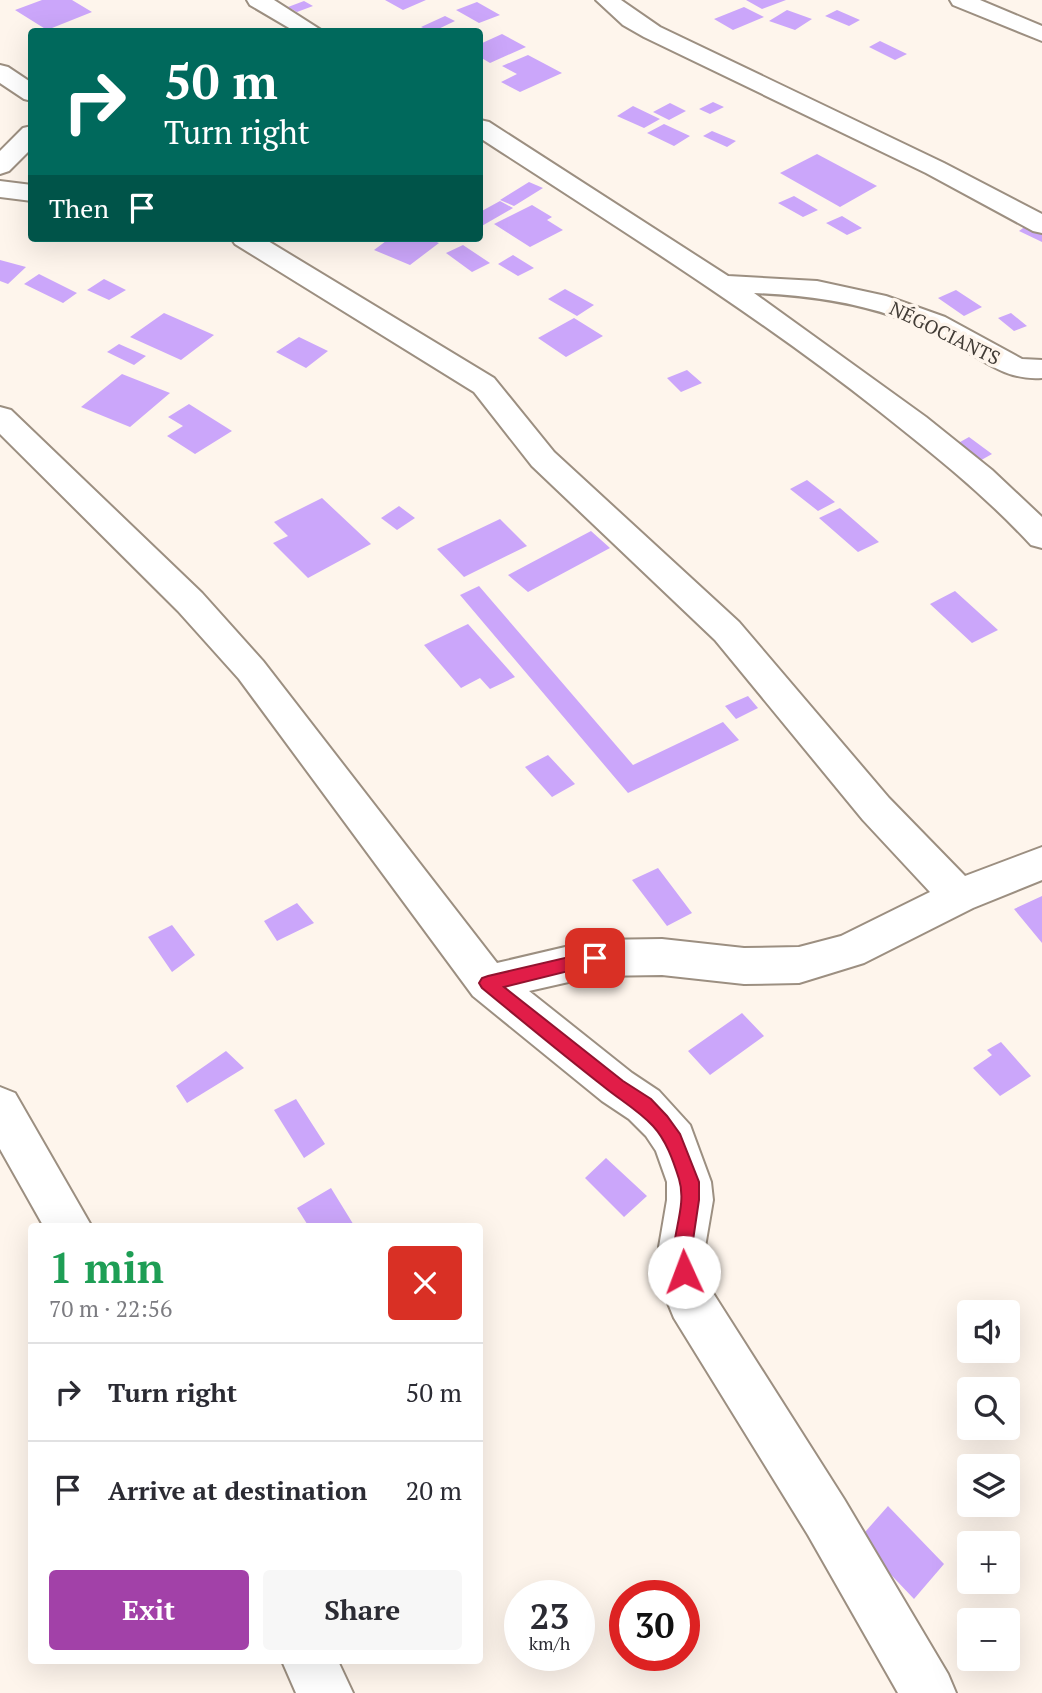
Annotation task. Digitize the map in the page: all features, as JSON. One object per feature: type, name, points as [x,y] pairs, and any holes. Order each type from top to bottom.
[{"type":"street","points":[[258,0],[306,28]]},
{"type":"street","points":[[607,0],[631,20],[652,32],[935,168],[1042,225]]},
{"type":"street","points":[[961,0],[1042,34]]},
{"type":"street","points":[[0,72],[28,91]]},
{"type":"street","points":[[483,129],[722,284],[850,372],[952,453],[1042,537]]},
{"type":"street","points":[[0,166],[28,137]]},
{"type":"street","points":[[0,189],[28,192]]},
{"type":"street","points":[[250,242],[484,386],[503,406],[543,459],[727,631],[876,809],[959,895]]},
{"type":"street","name":"NÉGOCIANTS","points":[[722,284],[799,288],[876,300],[903,309],[954,333],[1011,365],[1042,369]]},
{"type":"street","points":[[0,417],[190,602],[251,670],[488,983],[617,1087],[644,1105],[661,1122],[674,1140],[689,1182],[690,1200],[682,1247],[691,1301],[826,1517],[929,1693]]},
{"type":"street","points":[[488,983],[595,958],[662,957],[744,966],[799,965],[850,951],[959,895],[1042,863]]},
{"type":"street","points":[[0,1107],[67,1223]]},
{"type":"street","points":[[311,1664],[326,1693]]},
{"type":"building","points":[[42,0],[72,0],[92,12],[52,28],[44,28],[15,10]]},
{"type":"building","points":[[385,0],[426,0],[403,10]]},
{"type":"building","points":[[746,0],[786,0],[762,9]]},
{"type":"building","points":[[304,1],[313,6],[297,12],[288,7]]},
{"type":"building","points":[[477,2],[500,15],[479,23],[456,10]]},
{"type":"building","points":[[744,7],[764,17],[733,30],[714,19]]},
{"type":"building","points":[[787,10],[812,19],[795,30],[769,21]]},
{"type":"building","points":[[837,10],[860,20],[849,26],[825,16]]},
{"type":"building","points":[[445,16],[455,21],[440,28],[421,27]]},
{"type":"building","points":[[502,34],[526,47],[490,63],[483,59],[483,43]]},
{"type":"building","points":[[880,41],[907,54],[895,60],[869,47]]},
{"type":"building","points":[[528,55],[562,73],[520,92],[501,82],[517,74],[502,66]]},
{"type":"building","points":[[713,102],[724,107],[710,114],[699,109]]},
{"type":"building","points":[[670,103],[686,111],[669,120],[653,112]]},
{"type":"building","points":[[633,106],[660,119],[644,128],[617,116]]},
{"type":"building","points":[[664,124],[690,136],[674,146],[647,133]]},
{"type":"building","points":[[712,131],[736,141],[727,147],[703,136]]},
{"type":"building","points":[[817,154],[877,186],[840,207],[780,173]]},
{"type":"building","points":[[529,182],[543,188],[514,206],[500,200]]},
{"type":"building","points":[[794,196],[818,210],[803,217],[778,203]]},
{"type":"building","points":[[500,201],[513,208],[483,225],[483,210]]},
{"type":"building","points":[[532,205],[552,217],[547,220],[563,230],[530,247],[494,224]]},
{"type":"building","points":[[842,216],[862,228],[847,235],[826,223]]},
{"type":"building","points":[[1030,223],[1042,228],[1042,242],[1019,231]]},
{"type":"building","points":[[385,242],[439,243],[410,265],[374,250]]},
{"type":"building","points":[[463,245],[490,263],[472,272],[446,253]]},
{"type":"building","points":[[513,255],[534,268],[518,276],[498,264]]},
{"type":"building","points":[[0,260],[26,267],[8,284],[0,281]]},
{"type":"building","points":[[39,274],[77,293],[63,303],[24,284]]},
{"type":"building","points":[[104,279],[126,290],[109,300],[87,290]]},
{"type":"building","points":[[565,289],[594,305],[577,316],[548,299]]},
{"type":"building","points":[[956,290],[982,307],[964,316],[938,298]]},
{"type":"building","points":[[164,313],[214,335],[181,360],[130,337]]},
{"type":"building","points":[[1011,313],[1027,326],[1014,331],[998,318]]},
{"type":"building","points":[[574,318],[603,336],[566,357],[538,338]]},
{"type":"building","points":[[299,337],[328,351],[306,368],[276,352]]},
{"type":"building","points":[[119,344],[146,356],[134,365],[107,352]]},
{"type":"building","points":[[687,370],[702,383],[681,392],[667,378]]},
{"type":"building","points":[[122,374],[170,393],[130,427],[81,407]]},
{"type":"building","points":[[189,404],[232,431],[195,454],[167,436],[183,426],[168,417]]},
{"type":"building","points":[[969,437],[992,454],[976,463],[953,446]]},
{"type":"building","points":[[807,480],[835,502],[818,511],[790,489]]},
{"type":"building","points":[[322,498],[371,544],[308,578],[273,543],[288,536],[274,522]]},
{"type":"building","points":[[399,506],[415,518],[397,530],[381,518]]},
{"type":"building","points":[[840,508],[879,542],[858,552],[819,518]]},
{"type":"building","points":[[500,519],[527,546],[464,577],[437,549]]},
{"type":"building","points":[[591,531],[610,548],[528,592],[508,575]]},
{"type":"building","points":[[479,586],[633,765],[723,722],[739,740],[628,793],[460,595]]},
{"type":"building","points":[[955,591],[998,630],[972,643],[930,604]]},
{"type":"building","points":[[468,624],[515,677],[490,689],[480,678],[461,688],[424,645]]},
{"type":"building","points":[[748,696],[758,708],[736,719],[725,706]]},
{"type":"building","points":[[548,755],[575,784],[552,797],[525,767]]},
{"type":"building","points":[[658,868],[692,913],[667,926],[632,880]]},
{"type":"building","points":[[1042,896],[1042,943],[1014,909]]},
{"type":"building","points":[[297,903],[314,923],[277,941],[264,921]]},
{"type":"building","points":[[172,925],[195,955],[172,972],[148,937]]},
{"type":"building","points":[[742,1013],[764,1036],[710,1075],[688,1051]]},
{"type":"building","points":[[1001,1042],[1031,1076],[1000,1096],[973,1068],[992,1055],[987,1050]]},
{"type":"building","points":[[226,1051],[244,1068],[187,1103],[176,1086]]},
{"type":"building","points":[[296,1099],[325,1144],[304,1158],[274,1110]]},
{"type":"building","points":[[606,1158],[647,1196],[624,1217],[585,1178]]},
{"type":"building","points":[[331,1188],[353,1223],[306,1223],[297,1208]]},
{"type":"building","points":[[888,1506],[944,1564],[914,1599],[858,1540]]},
{"type":"route","points":[[595,958],[488,983],[617,1087],[644,1105],[674,1140],[689,1182],[690,1200],[682,1247],[684,1272]]}]
